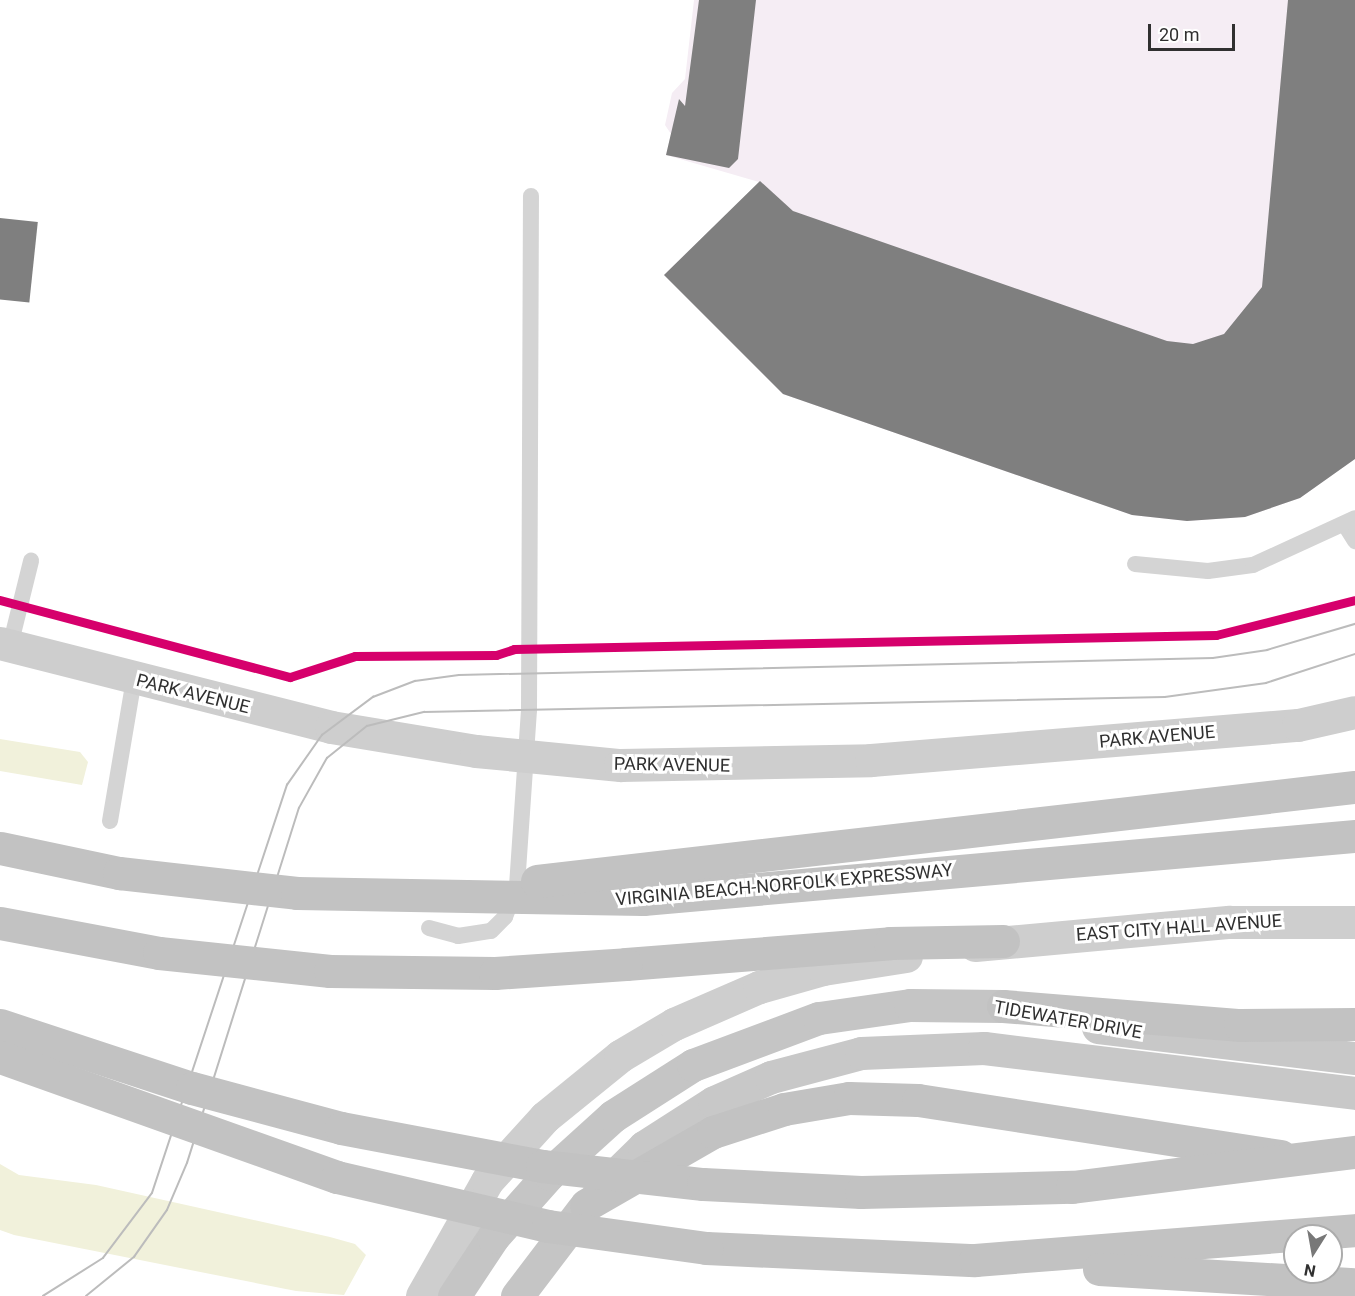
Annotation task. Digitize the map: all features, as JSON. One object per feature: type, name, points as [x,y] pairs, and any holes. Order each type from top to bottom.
[{"type":"highway","points":[[401,897],[1355,787]]},
{"type":"highway","name":"VIRGINIA BEACH-NORFOLK EXPRESSWAY","points":[[0,848],[180,882],[401,897],[643,899],[1355,836]]},
{"type":"highway","points":[[0,922],[159,953],[330,971],[456,974],[626,964],[890,943],[1003,941]]},
{"type":"highway","name":"TIDEWATER DRIVE","points":[[454,1296],[493,1237],[566,1158],[613,1116],[693,1065],[819,1018],[910,1005],[1002,1006],[1095,1019]]},
{"type":"highway","points":[[1095,1019],[1355,1024]]},
{"type":"highway","points":[[0,1025],[181,1085],[341,1128],[542,1166],[703,1184],[861,1192],[1072,1187],[1355,1152]]},
{"type":"highway","points":[[0,1057],[238,1146],[348,1180],[548,1226],[706,1248],[975,1260],[1355,1284]]},
{"type":"highway","points":[[586,1206],[713,1132],[784,1109],[849,1098],[918,1100],[1355,1167]]},
{"type":"highway","name":"TIDEWATER DRIVE","points":[[517,1296],[586,1206]]},
{"type":"highway","points":[[975,1260],[1091,1255],[1346,1230]]},
{"type":"main road","name":"PARK AVENUE","points":[[5,645],[331,727],[526,757],[662,766],[801,764],[1271,728],[1355,712]]},
{"type":"main road","name":"EAST CITY HALL AVENUE","points":[[422,1296],[468,1206],[510,1153],[572,1093],[647,1040],[732,997],[790,977],[1003,941],[1230,922],[1355,922]]},
{"type":"main road","name":"TIDEWATER DRIVE","points":[[1095,1019],[1355,1058]]},
{"type":"main road","name":"TIDEWATER DRIVE","points":[[586,1206],[622,1166],[687,1117],[740,1089],[800,1067],[861,1053],[922,1048],[1088,1061],[1355,1093]]},
{"type":"lane","points":[[429,928],[458,936],[491,931],[505,917],[517,886],[526,757],[531,196]]},
{"type":"lane","points":[[1135,564],[1208,571],[1253,565],[1350,522],[1355,541]]},
{"type":"lane","points":[[5,645],[31,561]]},
{"type":"lane","points":[[110,821],[134,679]]},
{"type":"shaded area","points":[[694,0],[1355,0],[1355,459],[1300,498],[1245,517],[1187,521],[1132,515],[783,394],[664,275],[759,182],[666,155],[671,134],[665,125],[672,93],[685,79]]},
{"type":"shaded area","points":[[0,739],[80,752],[88,762],[82,785],[0,771]]},
{"type":"shaded area","points":[[0,1164],[19,1175],[96,1185],[330,1237],[355,1244],[366,1255],[344,1295],[296,1291],[14,1235],[0,1230]]},
{"type":"building","points":[[699,0],[756,0],[738,159],[729,168],[666,155],[679,99],[685,106]]},
{"type":"building","points":[[1288,0],[1355,0],[1355,459],[1300,498],[1245,517],[1187,521],[1132,515],[783,394],[664,275],[760,181],[793,211],[1167,341],[1193,344],[1224,334],[1262,287]]},
{"type":"building","points":[[0,218],[38,222],[29,303],[0,299]]},
{"type":"tram line","points":[[43,1296],[103,1258],[152,1193],[287,785],[322,735],[373,697],[415,681],[459,675],[1213,658],[1267,650],[1355,624]]},
{"type":"tram line","points":[[86,1296],[134,1257],[167,1210],[187,1163],[299,808],[327,758],[367,726],[424,712],[1165,697],[1266,683],[1355,654]]},
{"type":"cycle path","points":[[0,600],[290,677],[355,656],[496,655],[514,649],[1216,635],[1355,600]]}]
